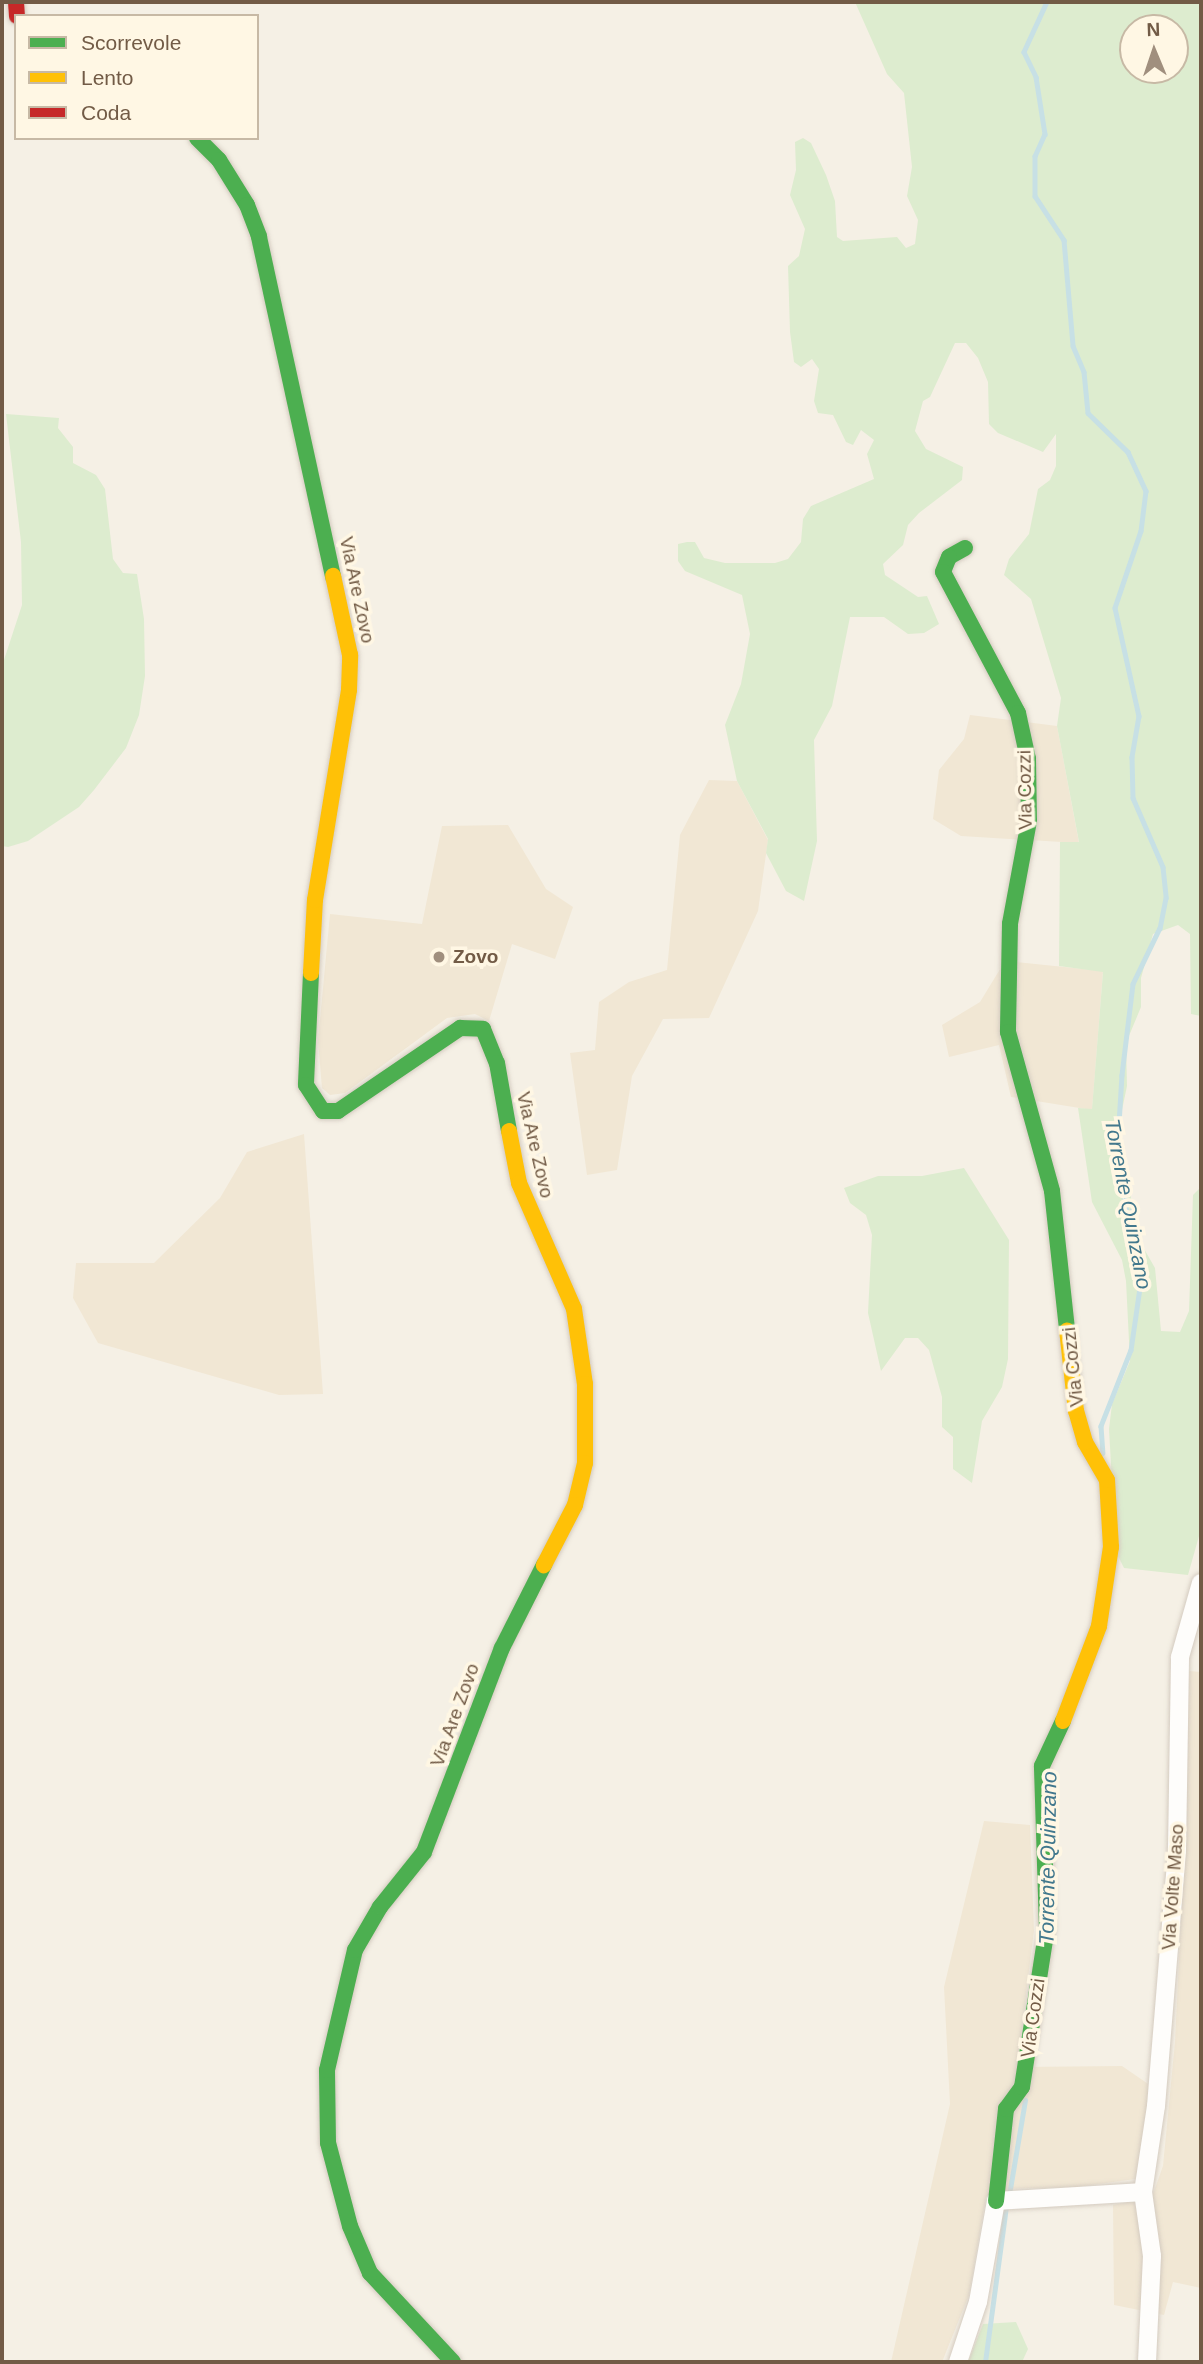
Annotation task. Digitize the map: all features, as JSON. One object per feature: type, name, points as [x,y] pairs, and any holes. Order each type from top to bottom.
[{"type":"street","name":"Via Are Zovo","points":[[199,140],[219,160],[247,205],[259,237],[350,656],[349,690],[314,900],[306,1085],[323,1111],[338,1111],[460,1028],[483,1029],[497,1063],[519,1183],[574,1309],[585,1384],[585,1463],[575,1505],[502,1648],[469,1727],[449,1796],[424,1852],[380,1907],[355,1950],[327,2070],[328,2143],[350,2226],[370,2273],[453,2362]]},
{"type":"street","name":"Via Cozzi","points":[[958,2362],[978,2302],[997,2201],[1003,2125],[1006,2109],[1022,2087],[1047,1928],[1042,1766],[1083,1676],[1098,1626],[1111,1548],[1111,1507],[1107,1480],[1085,1442],[1076,1410],[1052,1191],[1007,1032],[1010,925],[1030,821],[1025,781],[1028,759],[1018,713],[943,572],[948,557],[965,548]]},
{"type":"street","name":"Via Volte Maso","points":[[1143,2192],[1156,2106],[1177,1850],[1180,1657],[1201,1583]]},
{"type":"street","points":[[997,2201],[1143,2192],[1152,2256],[1147,2362]]},
{"type":"shaded area","points":[[970,715],[1057,726],[1079,843],[961,836],[933,819],[939,770],[964,739]]},
{"type":"shaded area","points":[[709,780],[737,781],[768,840],[758,911],[709,1018],[663,1019],[632,1076],[617,1170],[587,1175],[570,1053],[595,1050],[599,1002],[629,982],[667,970],[680,835]]},
{"type":"shaded area","points":[[508,825],[546,889],[573,907],[555,959],[512,944],[489,1021],[475,1014],[447,1018],[345,1093],[330,1095],[322,1088],[318,1041],[330,914],[422,924],[442,826]]},
{"type":"shaded area","points":[[1005,961],[1103,971],[1092,1110],[1011,1097],[999,1045],[949,1057],[942,1025],[980,1002]]},
{"type":"shaded area","points":[[304,1134],[323,1394],[279,1395],[98,1343],[73,1298],[76,1263],[154,1263],[220,1198],[247,1152]]},
{"type":"shaded area","points":[[1189,1671],[1201,1672],[1201,2288],[1173,2282],[1164,2315],[1114,2305],[1113,2205],[1152,2197],[1163,2166],[1175,2042],[1182,1897],[1183,1712]]},
{"type":"shaded area","points":[[984,1821],[1030,1825],[1034,1930],[1017,2067],[1122,2066],[1154,2088],[1147,2157],[1135,2179],[1077,2187],[996,2189],[986,2197],[969,2295],[942,2362],[891,2362],[950,2104],[944,1987]]},
{"type":"green space","points":[[855,2],[1201,2],[1201,1016],[1191,1014],[1190,934],[1178,925],[1153,934],[1141,978],[1141,1007],[1126,1043],[1127,1086],[1118,1129],[1139,1240],[1155,1268],[1161,1331],[1180,1332],[1189,1311],[1193,1195],[1201,1187],[1201,1529],[1188,1575],[1124,1568],[1116,1552],[1109,1429],[1112,1404],[1130,1361],[1126,1281],[1122,1260],[1092,1202],[1078,1108],[1092,1109],[1103,972],[1059,966],[1060,842],[1079,842],[1057,726],[1061,698],[1031,599],[1004,575],[1009,559],[1029,534],[1038,489],[1050,480],[1056,466],[1056,434],[1043,452],[998,433],[989,424],[988,382],[978,358],[966,343],[955,343],[930,397],[923,401],[915,431],[926,449],[963,467],[962,480],[919,513],[908,525],[903,545],[883,564],[885,575],[918,597],[927,596],[939,624],[924,633],[908,634],[884,617],[850,617],[832,706],[814,740],[817,841],[804,901],[786,891],[766,853],[768,839],[737,781],[725,725],[741,684],[750,634],[742,595],[685,571],[678,561],[678,544],[687,542],[695,542],[704,558],[725,563],[775,563],[788,559],[801,542],[803,519],[811,506],[874,479],[867,454],[874,440],[861,430],[853,445],[846,442],[833,415],[818,413],[814,401],[819,369],[812,359],[801,367],[794,362],[790,332],[788,266],[799,256],[805,229],[790,195],[796,170],[795,142],[803,138],[811,143],[835,201],[837,237],[843,241],[897,237],[906,248],[915,244],[918,220],[907,196],[912,167],[904,93],[887,74]]},
{"type":"green space","points":[[6,414],[59,418],[58,428],[73,447],[73,463],[96,475],[105,489],[113,559],[123,573],[137,574],[144,619],[145,676],[139,715],[126,748],[94,790],[79,807],[28,841],[8,847],[2,846],[2,666],[22,605],[21,542]]},
{"type":"green space","points":[[964,1168],[1009,1240],[1008,1359],[1002,1387],[982,1421],[972,1483],[953,1469],[953,1437],[942,1427],[942,1397],[929,1350],[918,1338],[905,1338],[881,1371],[868,1313],[872,1235],[866,1215],[850,1203],[844,1188],[878,1176],[922,1176]]},
{"type":"green space","points":[[1016,2322],[1028,2349],[1022,2362],[968,2362],[983,2324]]},
{"type":"waterway","name":"Torrente Quinzano","points":[[1047,2],[1024,52],[1036,77],[1045,134],[1035,156],[1035,196],[1064,240],[1073,346],[1084,372],[1088,413],[1128,452],[1146,491],[1141,531],[1115,608],[1139,716],[1132,757],[1133,798],[1163,867],[1166,898],[1160,928],[1133,984],[1122,1075],[1117,1157],[1134,1251],[1132,1211],[1141,1281],[1131,1350],[1101,1426],[1103,1453]]},
{"type":"waterway","name":"Torrente Quinzano","points":[[1009,2195],[1025,2100]]},
{"type":"waterway","name":"Torrente Quinzano","points":[[985,2362],[1006,2207]]},
{"type":"traffic: fast","points":[[199,140],[219,160],[247,205],[259,237],[333,576]]},
{"type":"traffic: fast","points":[[965,548],[949,557],[943,572],[1018,713],[1028,759],[1029,821],[1010,924],[1008,1032],[1052,1191],[1067,1330]]},
{"type":"traffic: fast","points":[[311,973],[306,1085],[323,1111],[338,1111],[460,1028],[483,1029],[497,1063],[509,1131]]},
{"type":"traffic: fast","points":[[453,2362],[370,2273],[350,2226],[328,2143],[327,2070],[355,1950],[380,1907],[424,1852],[502,1648],[544,1565]]},
{"type":"traffic: fast","points":[[996,2201],[1006,2109],[1022,2087],[1047,1928],[1042,1766],[1063,1721]]},
{"type":"traffic: slow","points":[[311,973],[315,900],[349,690],[350,655],[333,576]]},
{"type":"traffic: slow","points":[[509,1131],[519,1183],[574,1309],[585,1384],[585,1463],[575,1505],[544,1565]]},
{"type":"traffic: slow","points":[[1063,1721],[1099,1626],[1111,1547],[1107,1480],[1085,1442],[1076,1411],[1067,1330]]},
{"type":"traffic: jam","points":[[16,2],[17,14]]},
{"type":"place","name":"Zovo","points":[[439,957]]}]
